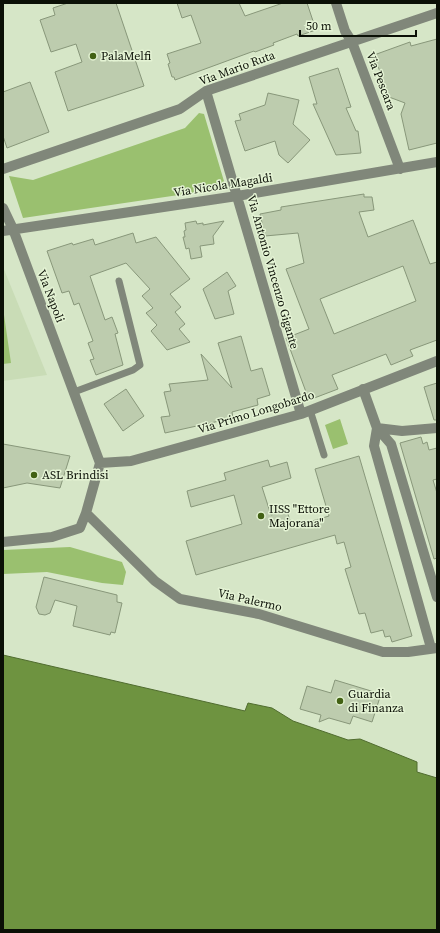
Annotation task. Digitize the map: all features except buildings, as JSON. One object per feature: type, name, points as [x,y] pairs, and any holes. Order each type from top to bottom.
[{"type":"street","name":"Via Pescara","points":[[336,3],[345,31],[352,42],[400,169]]},
{"type":"street","name":"Via Mario Ruta","points":[[3,169],[180,109],[206,91],[437,13]]},
{"type":"street","name":"Via Antonio Vincenzo Gigante","points":[[206,91],[237,196],[305,412]]},
{"type":"street","name":"Via Nicola Magaldi","points":[[8,230],[237,196],[437,162]]},
{"type":"street","name":"Via Napoli","points":[[3,208],[8,230],[74,392],[100,463]]},
{"type":"street","name":"Via Primo Longobardo","points":[[100,463],[131,461],[305,412],[437,361]]},
{"type":"street","points":[[363,389],[377,428],[391,444],[437,598]]},
{"type":"street","points":[[377,428],[402,431],[437,428]]},
{"type":"street","points":[[377,428],[374,446],[434,648]]},
{"type":"street","points":[[3,542],[52,537],[80,528],[86,513],[100,463]]},
{"type":"street","name":"Via Palermo","points":[[86,513],[155,581],[180,599],[259,614],[383,652],[408,652],[434,648]]},
{"type":"lane","points":[[74,392],[133,370],[140,365],[119,281]]},
{"type":"lane","points":[[305,412],[324,455]]},
{"type":"shaded area","points":[[199,113],[204,114],[226,188],[23,218],[9,176],[33,180],[185,128]]},
{"type":"shaded area","points":[[3,267],[47,375],[3,381]]},
{"type":"shaded area","points":[[3,308],[11,363],[3,364]]},
{"type":"shaded area","points":[[340,419],[348,444],[333,449],[325,425]]},
{"type":"shaded area","points":[[70,547],[122,562],[126,572],[123,585],[102,583],[47,572],[3,574],[3,550]]},
{"type":"shaded area","points":[[3,655],[245,711],[248,703],[272,708],[293,721],[348,740],[360,739],[417,762],[417,772],[437,778],[437,930],[3,930]]},
{"type":"place","name":"PalaMelfi","points":[[93,56]]},
{"type":"place","name":"ASL Brindisi","points":[[34,475]]},
{"type":"place","name":"IISS \"Ettore Majorana\"","points":[[261,516]]},
{"type":"place","name":"Guardia di Finanza","points":[[340,701]]}]
